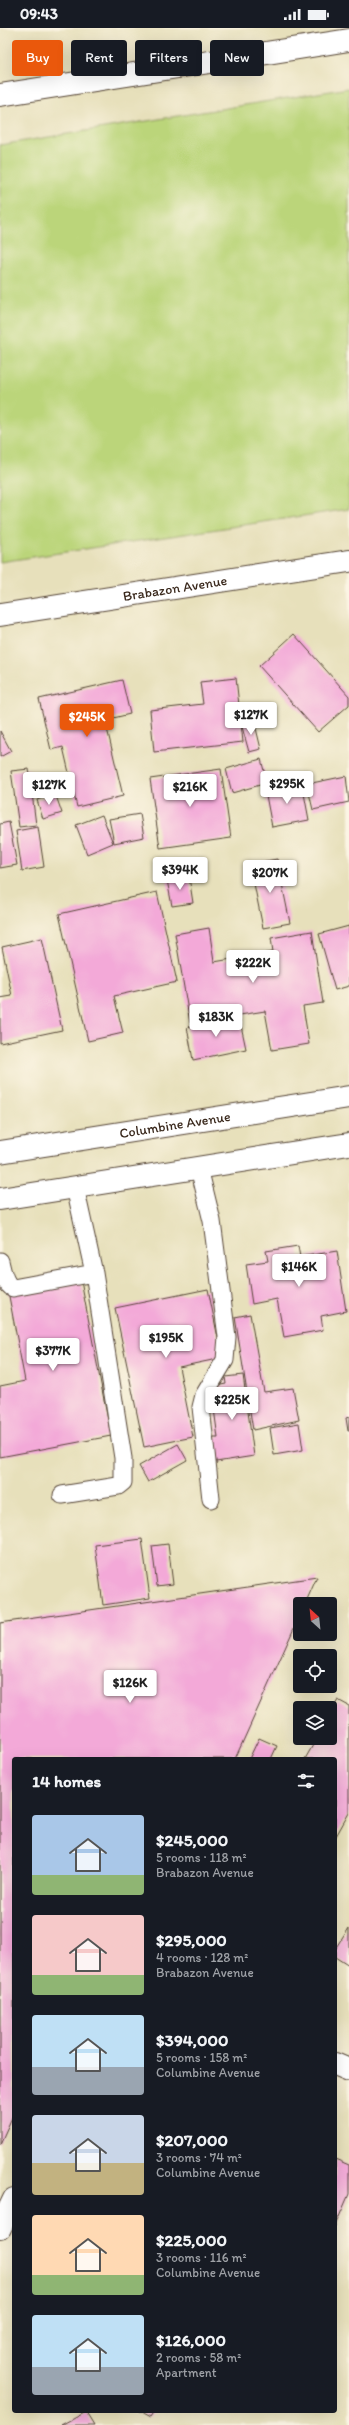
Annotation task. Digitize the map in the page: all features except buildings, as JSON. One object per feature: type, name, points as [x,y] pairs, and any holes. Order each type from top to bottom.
[{"type":"street","points":[[0,95],[349,40]]},
{"type":"street","name":"Brabazon Avenue","points":[[0,615],[349,561]]},
{"type":"street","name":"Columbine Avenue","points":[[0,1152],[349,1097]]},
{"type":"street","points":[[0,1199],[349,1144]]},
{"type":"street","points":[[337,2065],[349,2070]]},
{"type":"street","points":[[0,2228],[12,2203]]},
{"type":"lane","points":[[199,1168],[212,1221],[227,1337],[225,1360],[204,1395],[201,1407],[212,1499]]},
{"type":"lane","points":[[62,1495],[118,1486],[123,1482],[123,1458],[94,1273],[75,1187]]},
{"type":"lane","points":[[0,1261],[7,1282],[10,1286],[16,1288],[94,1273]]},
{"type":"green space","points":[[349,88],[349,509],[0,562],[0,145]]}]
